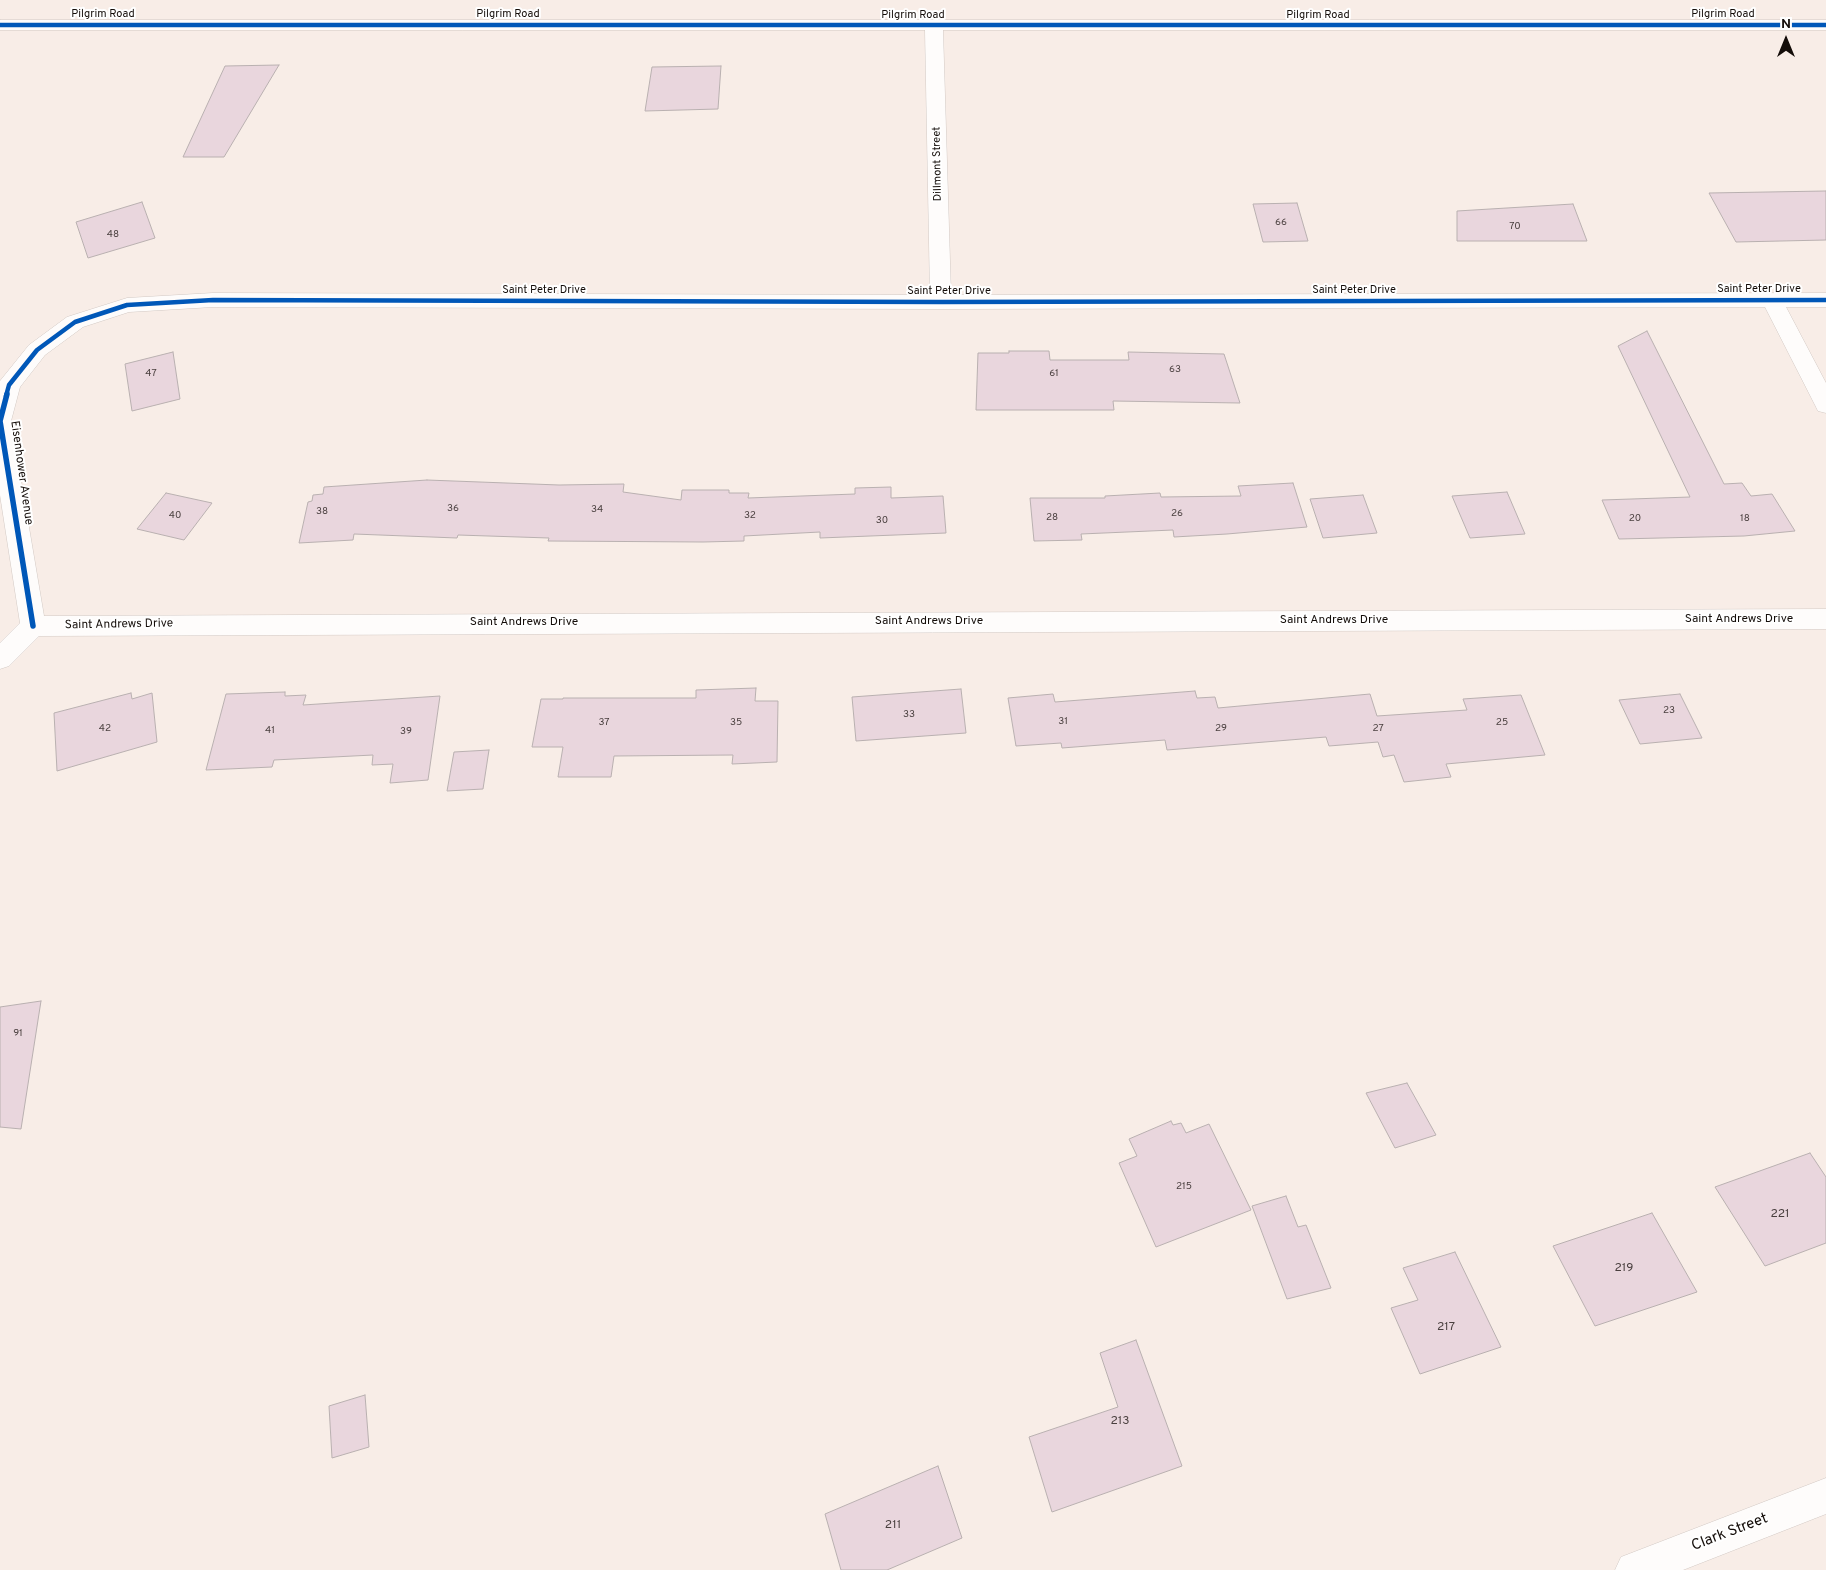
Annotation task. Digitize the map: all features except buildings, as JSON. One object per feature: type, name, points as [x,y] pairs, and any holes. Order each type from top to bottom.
[{"type":"street","name":"Pilgrim Road","points":[[0,25],[1826,25]]},
{"type":"street","name":"Dillmont Street","points":[[934,26],[941,302]]},
{"type":"street","name":"Saint Peter Drive","points":[[75,322],[127,305],[214,300],[941,302],[1826,300]]},
{"type":"street","points":[[1772,300],[1826,404]]},
{"type":"street","name":"Eisenhower Avenue","points":[[33,626],[0,421],[9,385],[37,350],[75,322]]},
{"type":"street","name":"Saint Andrews Drive","points":[[33,626],[1826,619]]},
{"type":"street","points":[[0,659],[33,626]]},
{"type":"street","name":"Clark Street","points":[[1634,1570],[1826,1496]]},
{"type":"cycle path","points":[[0,25],[1826,25]]},
{"type":"cycle path","points":[[33,626],[0,421],[9,385],[37,350],[75,322],[127,305],[213,300],[941,302],[1826,300]]}]
